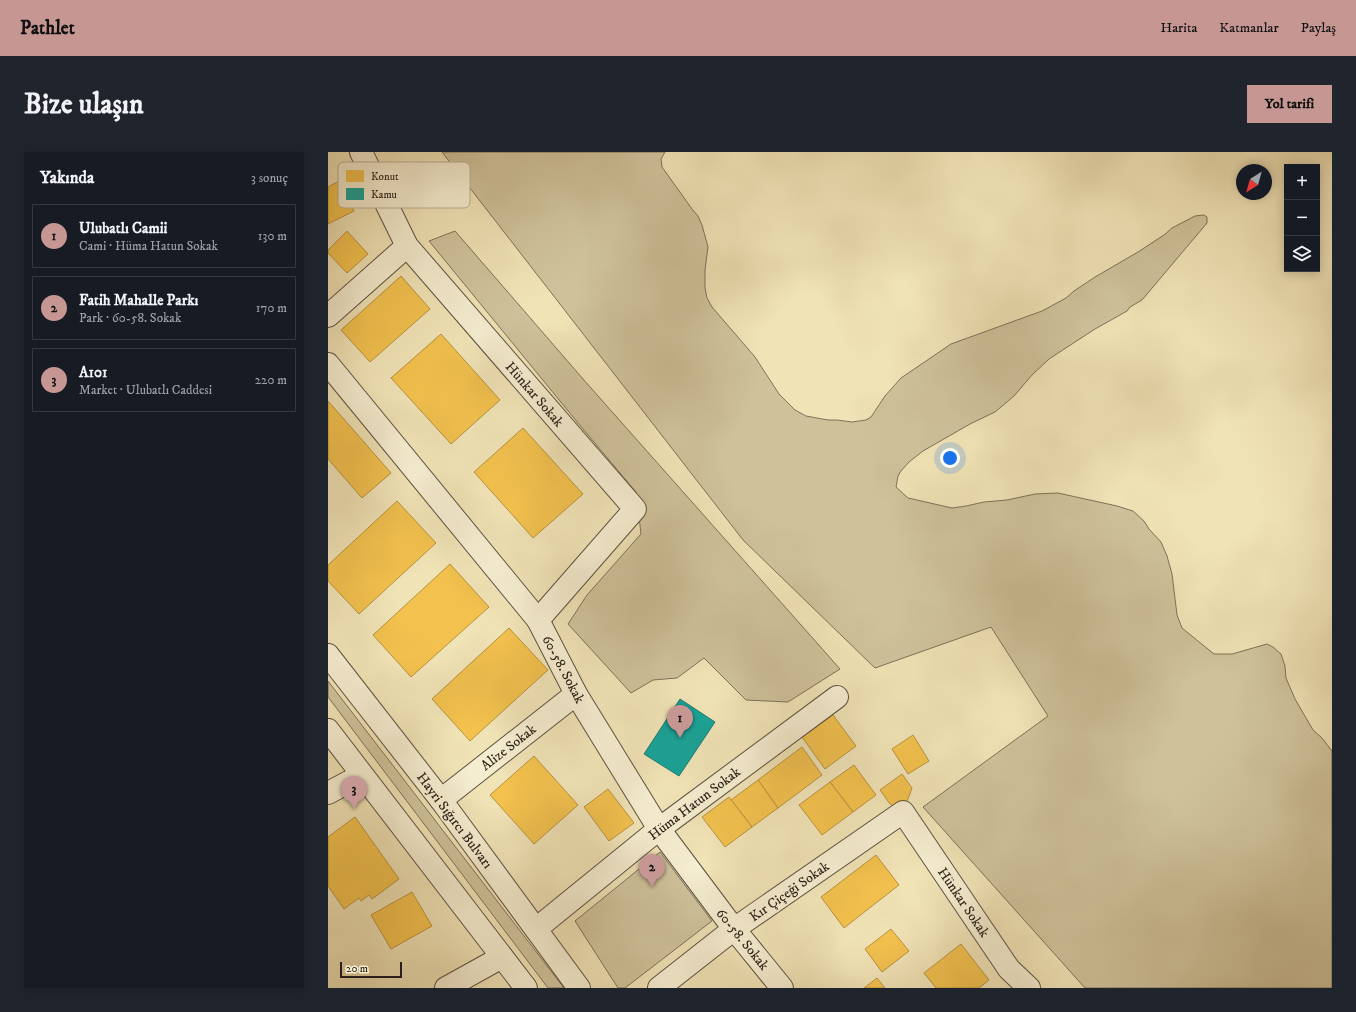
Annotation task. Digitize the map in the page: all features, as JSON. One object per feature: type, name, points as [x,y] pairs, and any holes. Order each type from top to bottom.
[{"type":"street","name":"Hünkar Sokak","points":[[361,152],[366,162]]},
{"type":"street","name":"Hünkar Sokak","points":[[388,208],[407,246],[635,508],[538,620]]},
{"type":"street","points":[[328,316],[407,246]]},
{"type":"street","name":"60-58. Sokak","points":[[328,364],[538,620],[576,694],[659,829],[734,929],[782,988]]},
{"type":"street","name":"Hayri Sığırcı Bulvarı","points":[[328,655],[441,800],[579,988]]},
{"type":"street","name":"Alize Sokak","points":[[441,800],[576,694]]},
{"type":"street","name":"Hüma Hatun Sokak","points":[[536,929],[659,829],[837,697]]},
{"type":"street","points":[[328,730],[526,988]]},
{"type":"street","points":[[328,793],[362,775]]},
{"type":"street","name":"Hünkar Sokak","points":[[903,812],[1008,969],[1029,988]]},
{"type":"street","name":"Kır Çiçeği Sokak","points":[[659,988],[734,929],[903,812]]},
{"type":"street","points":[[446,988],[502,957]]},
{"type":"shaded area","points":[[442,152],[665,152],[661,159],[662,167],[698,216],[702,225],[708,247],[705,270],[705,288],[707,298],[712,307],[755,357],[779,394],[795,410],[806,416],[852,422],[866,420],[871,417],[885,396],[901,378],[951,344],[1042,311],[1066,298],[1095,277],[1138,252],[1172,228],[1195,216],[1204,215],[1207,217],[1207,223],[1142,300],[1130,307],[1127,311],[1095,329],[1049,359],[1032,375],[1014,396],[995,412],[970,424],[923,451],[909,462],[901,471],[898,476],[896,487],[908,498],[952,508],[984,502],[1007,500],[1035,494],[1058,493],[1133,511],[1144,521],[1161,542],[1167,556],[1172,574],[1177,615],[1182,628],[1214,654],[1232,654],[1267,644],[1281,654],[1285,666],[1286,678],[1295,699],[1313,730],[1322,738],[1332,751],[1332,988],[1085,988],[923,807],[1048,716],[991,627],[875,668],[743,540],[470,188],[470,162],[450,162]]},
{"type":"shaded area","points":[[455,231],[583,379],[840,669],[788,702],[746,700],[704,658],[677,678],[653,680],[631,693],[568,624],[587,595],[641,534],[636,492],[429,241]]},
{"type":"shaded area","points":[[328,681],[564,988],[548,988],[328,697]]},
{"type":"shaded area","points":[[660,852],[712,921],[625,988],[618,988],[575,921]]},
{"type":"building: Konut","points":[[338,182],[338,208],[352,208],[354,211],[328,224],[328,187]]},
{"type":"building: Konut","points":[[347,231],[368,254],[347,273],[328,253],[328,250]]},
{"type":"building: Konut","points":[[401,276],[430,309],[370,362],[341,330]]},
{"type":"building: Konut","points":[[441,334],[500,400],[451,444],[391,378]]},
{"type":"building: Konut","points":[[328,401],[391,473],[362,498],[328,459]]},
{"type":"building: Konut","points":[[523,428],[583,494],[533,538],[474,472]]},
{"type":"building: Konut","points":[[397,501],[436,543],[359,614],[328,581],[328,565]]},
{"type":"building: Konut","points":[[450,564],[489,607],[411,677],[373,635]]},
{"type":"building: Konut","points":[[509,628],[548,670],[470,741],[432,699]]},
{"type":"building: Konut","points":[[833,715],[856,746],[825,769],[802,737]]},
{"type":"building: Konut","points":[[913,735],[929,761],[908,774],[892,749]]},
{"type":"building: Konut","points":[[802,747],[822,775],[778,808],[758,780]]},
{"type":"building: Konut","points":[[534,756],[578,805],[534,844],[490,795]]},
{"type":"building: Konut","points":[[854,765],[876,795],[853,812],[830,782]]},
{"type":"building: Konut","points":[[902,774],[912,788],[903,812],[890,804],[880,790]]},
{"type":"building: Konut","points":[[758,780],[778,808],[752,827],[731,800]]},
{"type":"building: Konut","points":[[830,782],[853,812],[822,835],[799,805]]},
{"type":"building: Konut","points":[[608,789],[634,823],[609,841],[584,807]]},
{"type":"building: Konut","points":[[729,797],[752,827],[725,847],[702,817]]},
{"type":"building: Konut","points":[[355,817],[399,879],[372,899],[369,895],[361,901],[359,898],[344,909],[328,886],[328,837]]},
{"type":"building: Konut","points":[[876,855],[899,885],[844,928],[821,897]]},
{"type":"building: Konut","points":[[412,892],[432,926],[391,949],[371,915]]},
{"type":"building: Konut","points":[[891,929],[909,951],[882,972],[865,949]]},
{"type":"building: Konut","points":[[961,944],[989,980],[979,988],[936,988],[924,973]]},
{"type":"building: Konut","points":[[877,978],[885,988],[864,988]]},
{"type":"building: Kamu","points":[[680,699],[715,722],[679,776],[644,754]]},
{"type":"place","name":"Ulubatlı Camii","points":[[680,738]]},
{"type":"place","name":"A101","points":[[354,809]]},
{"type":"place","name":"Fatih Mahalle Parkı","points":[[652,887]]}]
